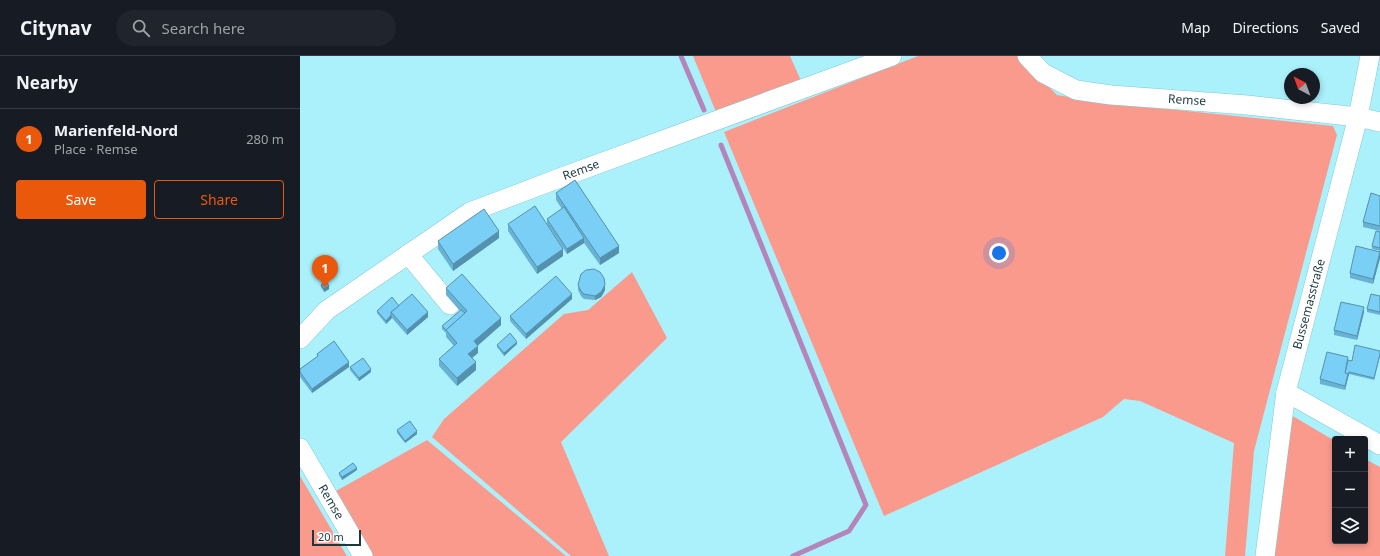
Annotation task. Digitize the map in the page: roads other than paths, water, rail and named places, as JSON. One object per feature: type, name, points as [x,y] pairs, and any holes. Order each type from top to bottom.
[{"type":"street","name":"Remse","points":[[300,338],[328,310],[470,212],[892,56]]},
{"type":"street","name":"Remse","points":[[1027,56],[1043,73],[1076,90],[1111,95],[1247,105],[1358,117],[1380,122]]},
{"type":"street","name":"Bussemasstraße","points":[[1265,556],[1286,392],[1358,117],[1370,56]]},
{"type":"street","points":[[408,254],[450,305]]},
{"type":"street","points":[[1286,392],[1380,445]]},
{"type":"street","name":"Remse","points":[[300,448],[363,556]]},
{"type":"waterway","points":[[681,56],[704,110]]},
{"type":"waterway","points":[[721,145],[866,505],[849,531],[793,556]]},
{"type":"place","name":"Marienfeld-Nord","points":[[325,288]]}]
